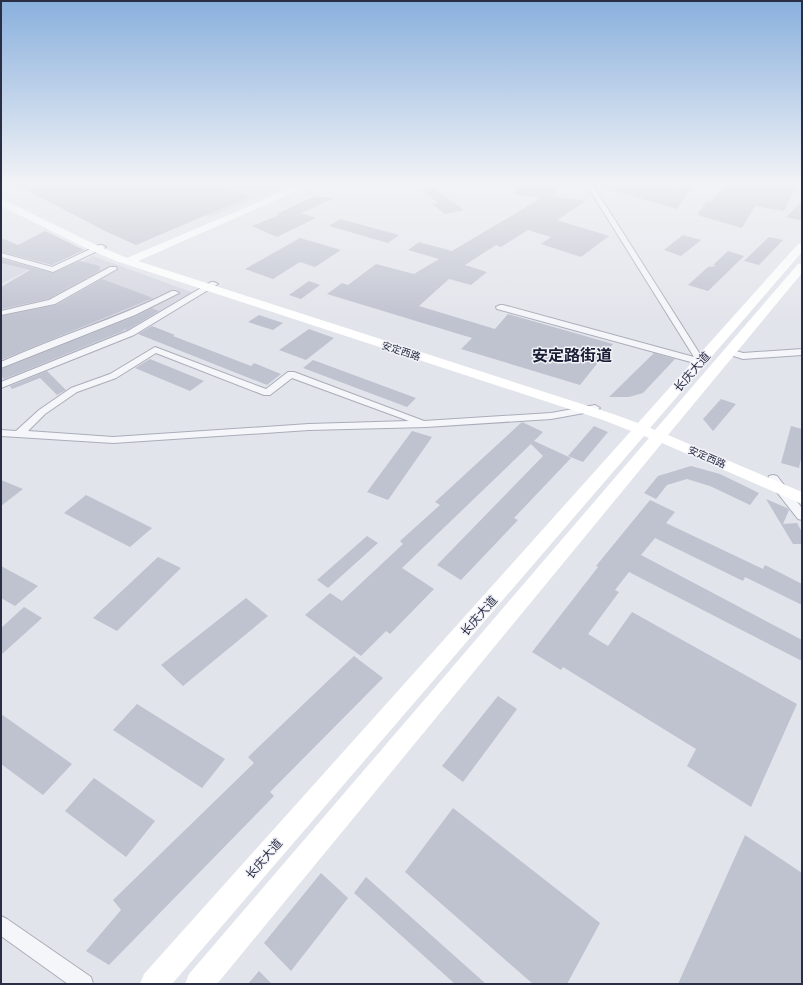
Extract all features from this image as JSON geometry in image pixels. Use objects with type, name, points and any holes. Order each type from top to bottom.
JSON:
[{"type":"street","name":"安定西路","points":[[61,230],[99,248],[129,259],[590,409],[652,431],[777,483],[802,491]]},
{"type":"street","name":"安定西路","points":[[64,230],[99,248]]},
{"type":"street","points":[[129,259],[196,230]]},
{"type":"street","points":[[129,259],[199,230]]},
{"type":"street","points":[[619,230],[701,362]]},
{"type":"street","name":"长庆大道","points":[[199,984],[652,431],[701,362],[802,246]]},
{"type":"street","points":[[1,256],[53,270],[99,248]]},
{"type":"street","name":"长庆大道","points":[[154,984],[652,431],[730,352],[802,266]]},
{"type":"street","points":[[1,313],[52,302],[113,269]]},
{"type":"street","points":[[1,385],[132,334],[212,286]]},
{"type":"street","points":[[1,365],[154,304],[175,293]]},
{"type":"street","points":[[500,307],[701,362]]},
{"type":"street","points":[[19,434],[42,412],[74,390],[113,376],[155,350],[267,393],[291,374],[426,424]]},
{"type":"street","points":[[730,352],[743,356],[802,352]]},
{"type":"street","points":[[1,433],[113,440],[309,426],[426,424],[551,416],[590,409]]},
{"type":"street","points":[[777,483],[802,516]]},
{"type":"street","name":"安定西路","points":[[777,483],[802,498]]},
{"type":"street","points":[[1,925],[84,984]]},
{"type":"shaded area","points":[[93,256],[194,293],[139,327],[1,383],[1,299],[19,295]]},
{"type":"shaded area","points":[[1,257],[36,266],[1,284]]},
{"type":"building","points":[[103,230],[171,230],[136,245]]},
{"type":"building","points":[[261,230],[291,230],[277,237]]},
{"type":"building","points":[[343,230],[380,230],[399,235],[388,243]]},
{"type":"building","points":[[487,230],[589,230],[609,236],[581,257],[541,244],[551,237],[528,230],[501,247],[496,245],[465,265],[487,272],[471,285],[449,279],[419,306],[495,329],[508,314],[613,344],[580,385],[461,349],[472,338],[327,294],[342,283],[348,285],[376,264],[414,274],[439,259],[408,250],[419,242],[452,251]]},
{"type":"building","points":[[45,231],[84,250],[52,265],[1,252],[1,238],[18,245]]},
{"type":"building","points":[[683,235],[701,240],[681,256],[664,250]]},
{"type":"building","points":[[769,237],[783,240],[759,265],[744,261]]},
{"type":"building","points":[[300,238],[341,250],[315,267],[300,262],[273,279],[245,269]]},
{"type":"building","points":[[728,251],[744,256],[708,291],[688,285],[708,267],[717,266],[713,265]]},
{"type":"building","points":[[1,259],[53,273],[80,261],[100,266],[99,271],[48,299],[1,309],[1,287],[30,270],[1,263]]},
{"type":"building","points":[[102,279],[153,298],[1,360],[1,316],[56,305]]},
{"type":"building","points":[[309,281],[320,285],[301,299],[289,295]]},
{"type":"building","points":[[152,308],[159,311],[127,330],[124,329],[123,331],[4,379],[1,375],[1,369],[136,316]]},
{"type":"building","points":[[259,315],[283,323],[273,330],[248,322]]},
{"type":"building","points":[[152,326],[175,335],[173,336],[251,366],[254,363],[281,374],[267,385],[138,334]]},
{"type":"building","points":[[309,329],[334,338],[306,360],[279,350]]},
{"type":"building","points":[[654,353],[675,359],[643,393],[629,397],[609,397]]},
{"type":"building","points":[[150,359],[204,381],[190,391],[135,368]]},
{"type":"building","points":[[313,360],[416,398],[407,407],[303,368]]},
{"type":"building","points":[[47,371],[66,390],[57,395],[40,378],[12,389],[10,386]]},
{"type":"building","points":[[721,399],[736,404],[713,431],[703,419]]},
{"type":"building","points":[[522,422],[543,432],[534,441],[571,458],[514,518],[518,520],[461,580],[437,565],[543,456],[531,444],[402,568],[434,589],[390,634],[386,631],[361,656],[305,615],[330,593],[342,601],[403,544],[400,541],[440,505],[435,502]]},
{"type":"building","points":[[594,426],[608,432],[583,462],[568,456]]},
{"type":"building","points":[[791,426],[802,429],[802,454],[799,468],[781,463]]},
{"type":"building","points":[[412,431],[432,437],[388,500],[367,492]]},
{"type":"building","points":[[691,466],[720,474],[759,493],[750,505],[710,486],[687,479],[667,485],[656,499],[644,493],[658,476]]},
{"type":"building","points":[[1,480],[23,489],[1,506]]},
{"type":"building","points":[[86,495],[152,528],[130,547],[64,513]]},
{"type":"building","points":[[766,499],[789,510],[783,524],[797,523],[802,532],[802,544],[793,544]]},
{"type":"building","points":[[650,500],[675,512],[666,523],[763,569],[765,565],[802,584],[802,605],[745,577],[743,581],[655,538],[641,555],[802,640],[802,661],[629,572],[615,590],[619,592],[588,634],[608,646],[632,612],[797,704],[751,807],[687,766],[696,749],[563,667],[561,670],[532,652],[598,567],[596,566]]},
{"type":"building","points":[[367,536],[378,543],[328,588],[317,580]]},
{"type":"building","points":[[158,557],[181,568],[117,631],[93,618]]},
{"type":"building","points":[[1,566],[38,586],[15,606],[1,598]]},
{"type":"building","points":[[246,598],[268,616],[183,686],[161,665]]},
{"type":"building","points":[[24,607],[42,618],[1,655],[1,628]]},
{"type":"building","points":[[354,656],[383,678],[270,792],[274,796],[109,965],[86,951],[121,910],[113,900],[254,763],[248,757]]},
{"type":"building","points":[[498,696],[517,709],[463,782],[442,766]]},
{"type":"building","points":[[137,704],[225,759],[202,788],[113,730]]},
{"type":"building","points":[[1,714],[72,764],[43,795],[1,764]]},
{"type":"building","points":[[94,778],[155,821],[126,857],[65,811]]},
{"type":"building","points":[[453,808],[600,923],[567,984],[533,984],[405,872]]},
{"type":"building","points":[[745,835],[802,873],[802,984],[678,984]]},
{"type":"building","points":[[321,873],[348,898],[291,971],[264,943]]},
{"type":"building","points":[[366,877],[486,984],[455,984],[354,893]]},
{"type":"building","points":[[259,971],[272,984],[248,984]]},
{"type":"district","name":"安定路街道","points":[[572,355]]}]
